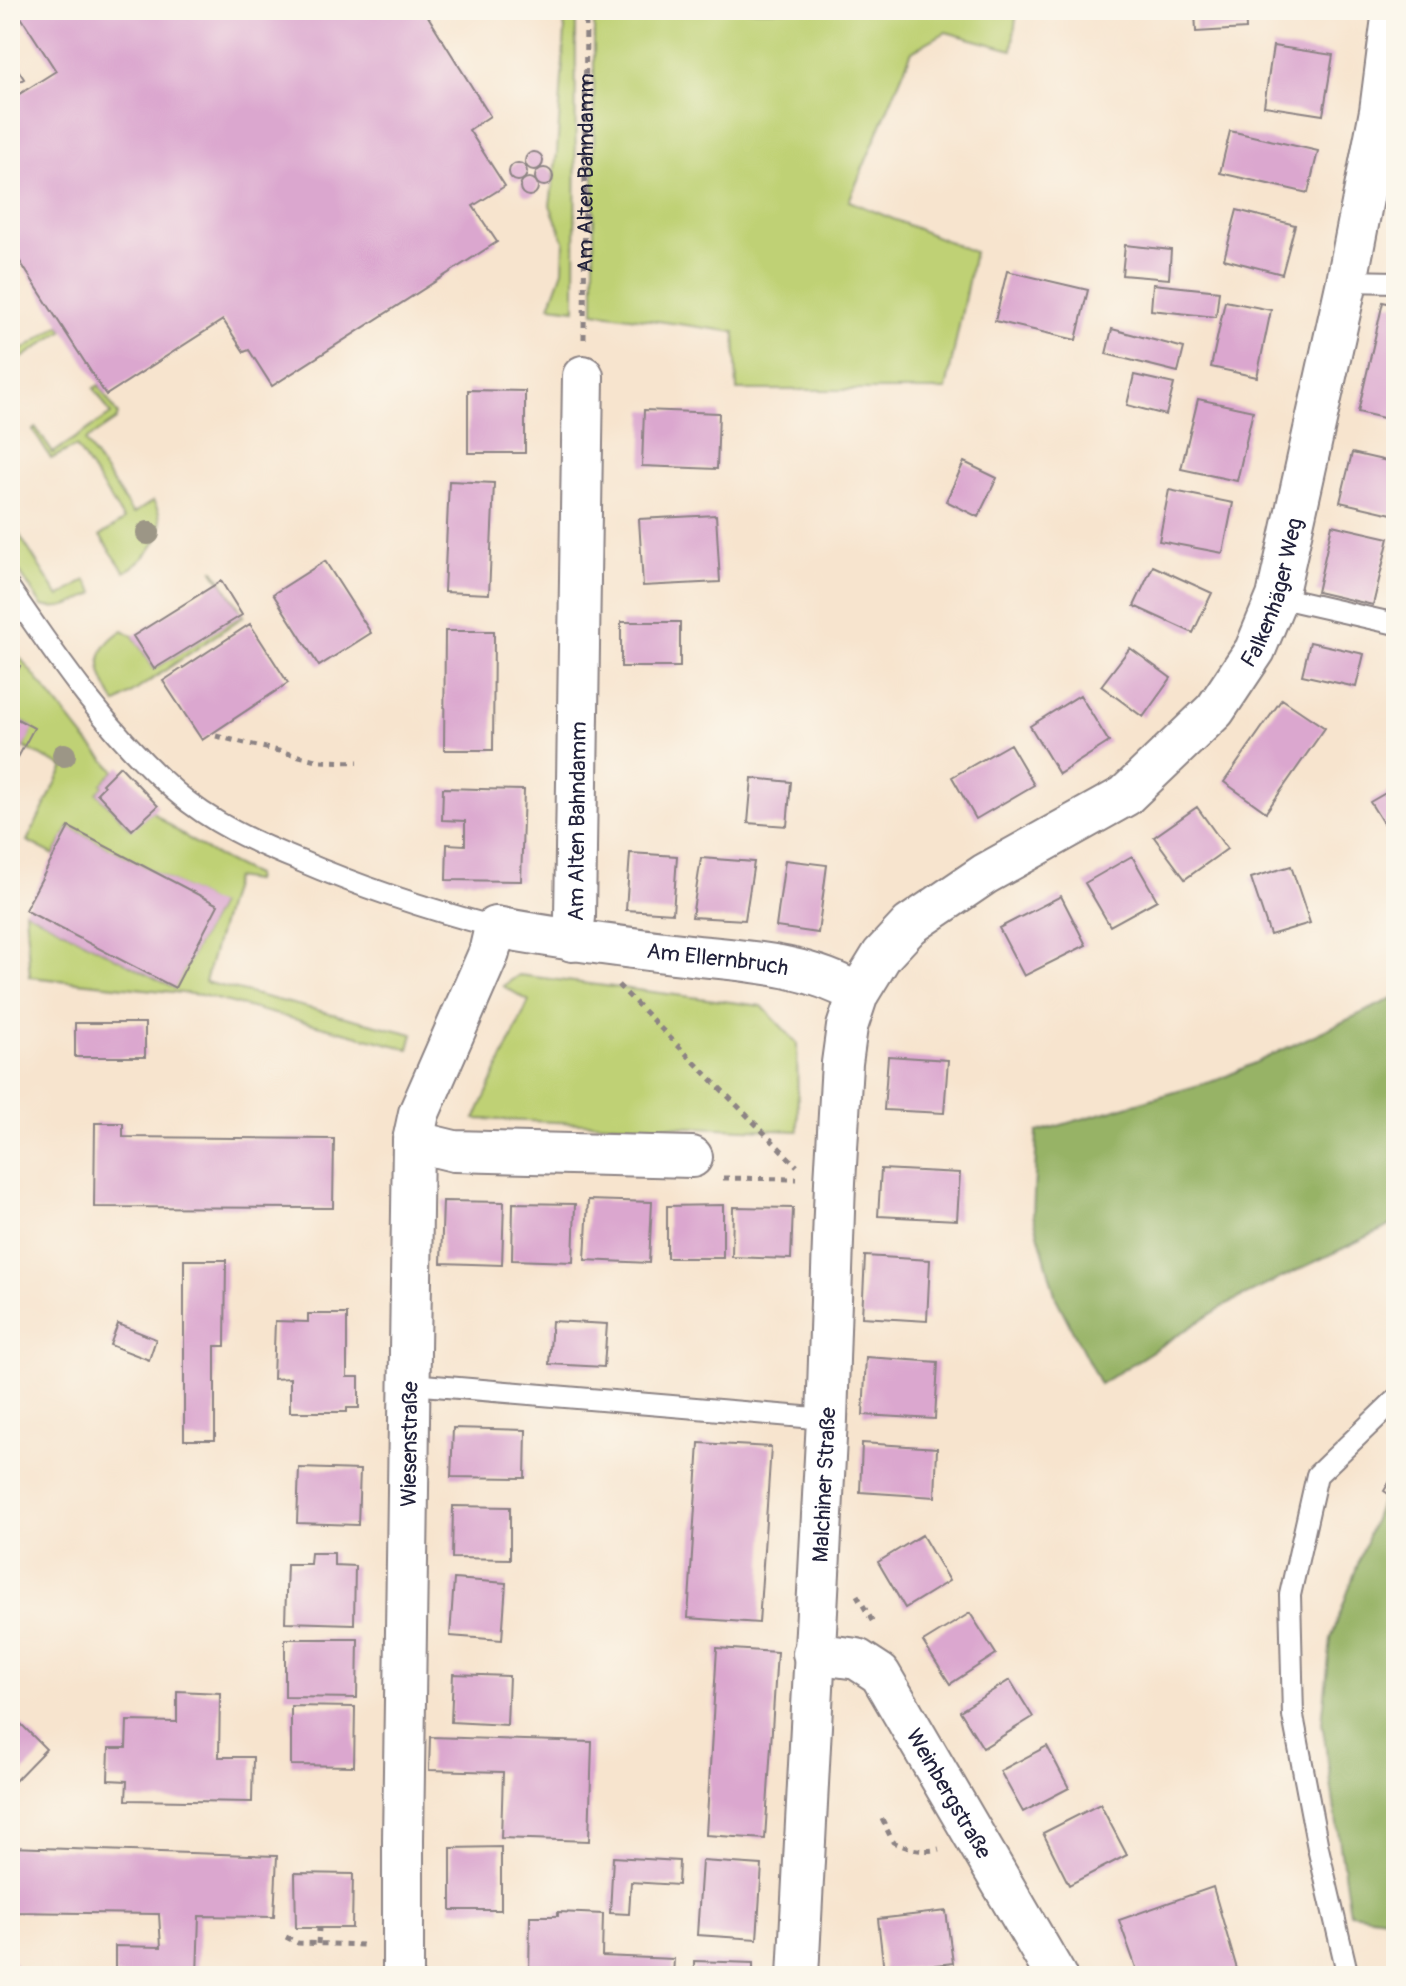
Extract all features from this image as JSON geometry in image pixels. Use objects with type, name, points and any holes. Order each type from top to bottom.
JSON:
[{"type":"street","name":"Falkenhäger Weg","points":[[858,994],[882,955],[910,925],[985,874],[1125,796],[1215,710],[1255,650],[1277,597],[1347,281],[1380,111],[1393,10]]},
{"type":"street","name":"Am Alten Bahndamm","points":[[495,927],[572,941],[575,917],[583,376]]},
{"type":"street","name":"Wiesenstraße","points":[[403,1961],[413,1141],[419,1113],[489,953],[495,927]]},
{"type":"street","name":"Am Ellernbruch","points":[[572,941],[795,968],[835,980],[858,994]]},
{"type":"street","name":"Malchiner Straße","points":[[798,1976],[827,1419],[822,1180],[847,1027],[858,994]]},
{"type":"street","points":[[413,1141],[454,1151],[692,1157]]},
{"type":"street","name":"Weinbergstraße","points":[[813,1653],[857,1659],[880,1674],[1056,1976]]},
{"type":"lane","points":[[1347,281],[1396,282]]},
{"type":"lane","name":"Am Alten Bahndamm","points":[[10,589],[100,714],[178,794],[228,828],[331,874],[415,905],[495,927]]},
{"type":"lane","points":[[1277,597],[1396,624]]},
{"type":"lane","points":[[411,1384],[827,1419]]},
{"type":"lane","points":[[1348,1976],[1318,1848],[1293,1716],[1290,1595],[1317,1475],[1396,1399]]},
{"type":"path","name":"Am Alten Bahndamm","points":[[583,376],[586,10]]},
{"type":"path","points":[[216,736],[320,761],[358,762]]},
{"type":"path","points":[[619,947],[614,981],[822,1180]]},
{"type":"path","points":[[692,1157],[700,1177],[822,1180]]},
{"type":"path","points":[[850,1583],[881,1638]]},
{"type":"path","points":[[882,1819],[893,1842],[907,1849],[926,1852],[940,1849],[932,1835]]},
{"type":"path","points":[[318,1944],[319,1928]]},
{"type":"path","points":[[286,1937],[298,1943],[403,1961]]},
{"type":"green space","points":[[563,10],[576,10],[575,309],[550,306],[563,270],[564,241],[550,205],[557,153],[565,31]]},
{"type":"green space","points":[[594,10],[1017,10],[1012,50],[946,32],[912,51],[849,201],[974,252],[946,390],[737,390],[735,332],[594,312]]},
{"type":"green space","points":[[60,325],[64,330],[10,366],[10,358]]},
{"type":"green space","points":[[99,385],[118,415],[116,420],[85,441],[133,514],[153,501],[160,522],[156,541],[150,550],[125,572],[100,536],[124,520],[76,446],[51,459],[33,430],[36,428],[53,453],[111,414],[94,388]]},
{"type":"green space","points":[[10,520],[59,597],[86,580],[95,593],[63,607],[42,606],[10,557]]},
{"type":"green space","points":[[213,570],[244,616],[116,704],[105,683],[100,664],[105,647],[123,630],[133,636],[154,669],[241,615]]},
{"type":"green space","points":[[10,645],[86,740],[115,771],[97,793],[131,829],[152,811],[201,847],[255,875],[254,881],[234,878],[205,982],[413,1034],[409,1049],[201,995],[30,977],[25,910],[174,988],[218,906],[69,827],[54,855],[27,841],[64,767],[23,747],[33,728],[10,715],[10,686],[20,667],[10,661]]},
{"type":"green space","points":[[519,975],[762,1006],[797,1043],[798,1131],[475,1119],[529,1001],[503,986]]},
{"type":"green space","points":[[1396,997],[1396,1223],[1227,1304],[1100,1384],[1056,1298],[1033,1215],[1037,1132],[1220,1079]]},
{"type":"green space","points":[[1384,1491],[1396,1499],[1396,1937],[1385,1918],[1350,1913],[1322,1722],[1331,1639]]},
{"type":"building","points":[[10,10],[424,10],[490,116],[469,130],[505,186],[473,206],[497,242],[272,386],[249,350],[244,352],[223,320],[106,395],[10,246],[10,100],[56,71],[19,14],[10,19]]},
{"type":"building","points":[[1195,10],[1245,10],[1246,29],[1196,32]]},
{"type":"building","points":[[1273,46],[1333,55],[1323,115],[1264,106]]},
{"type":"building","points":[[10,57],[24,79],[10,87]]},
{"type":"building","points":[[1230,131],[1318,151],[1308,193],[1220,173]]},
{"type":"building","points":[[534,152],[543,161],[534,170],[525,161]]},
{"type":"building","points":[[518,163],[527,172],[518,181],[509,172]]},
{"type":"building","points":[[544,168],[553,177],[544,186],[535,177]]},
{"type":"building","points":[[529,178],[538,187],[529,196],[520,187]]},
{"type":"building","points":[[1237,210],[1295,225],[1282,274],[1224,259]]},
{"type":"building","points":[[1125,245],[1171,250],[1169,279],[1122,275]]},
{"type":"building","points":[[1007,271],[1088,290],[1076,340],[995,321]]},
{"type":"building","points":[[1153,284],[1219,291],[1216,317],[1151,310]]},
{"type":"building","points":[[1225,301],[1271,310],[1257,377],[1211,367]]},
{"type":"building","points":[[1383,302],[1396,305],[1396,421],[1358,412]]},
{"type":"building","points":[[1112,329],[1184,348],[1178,372],[1106,354]]},
{"type":"building","points":[[1134,375],[1174,384],[1166,415],[1127,405]]},
{"type":"building","points":[[468,390],[525,391],[525,453],[468,453]]},
{"type":"building","points":[[1198,399],[1253,411],[1237,481],[1181,469]]},
{"type":"building","points":[[644,410],[719,413],[717,469],[642,466]]},
{"type":"building","points":[[1352,453],[1396,463],[1396,515],[1340,502]]},
{"type":"building","points":[[964,462],[997,478],[978,517],[946,501]]},
{"type":"building","points":[[449,481],[494,483],[489,594],[444,592]]},
{"type":"building","points":[[1169,490],[1233,503],[1223,553],[1159,541]]},
{"type":"building","points":[[716,515],[720,582],[643,586],[639,519]]},
{"type":"building","points":[[1332,525],[1389,538],[1373,605],[1317,592]]},
{"type":"building","points":[[325,561],[371,633],[319,666],[273,594]]},
{"type":"building","points":[[1153,566],[1212,593],[1193,633],[1134,606]]},
{"type":"building","points":[[221,581],[242,615],[154,669],[133,636]]},
{"type":"building","points":[[621,622],[680,622],[680,667],[621,667]]},
{"type":"building","points":[[250,624],[288,683],[202,740],[163,681]]},
{"type":"building","points":[[445,631],[494,631],[493,750],[444,750]]},
{"type":"building","points":[[1310,642],[1364,654],[1356,687],[1302,675]]},
{"type":"building","points":[[1130,648],[1171,678],[1143,717],[1101,686]]},
{"type":"building","points":[[10,661],[20,666],[10,686]]},
{"type":"building","points":[[1080,695],[1109,742],[1059,774],[1030,726]]},
{"type":"building","points":[[1282,699],[1325,728],[1266,812],[1224,782]]},
{"type":"building","points":[[10,715],[34,728],[10,772]]},
{"type":"building","points":[[1010,744],[1034,785],[976,819],[952,777]]},
{"type":"building","points":[[120,766],[158,806],[132,830],[97,793]]},
{"type":"building","points":[[752,778],[791,782],[787,826],[748,823]]},
{"type":"building","points":[[1396,787],[1396,844],[1370,802]]},
{"type":"building","points":[[443,788],[524,790],[521,881],[446,880],[447,844],[465,845],[465,821],[442,820]]},
{"type":"building","points":[[1197,807],[1227,849],[1185,879],[1154,837]]},
{"type":"building","points":[[69,827],[218,905],[175,988],[25,910]]},
{"type":"building","points":[[630,853],[677,856],[673,913],[626,910]]},
{"type":"building","points":[[1132,856],[1157,900],[1110,926],[1085,883]]},
{"type":"building","points":[[701,858],[754,862],[745,920],[692,917]]},
{"type":"building","points":[[785,860],[827,865],[818,933],[776,927]]},
{"type":"building","points":[[1291,866],[1310,923],[1270,935],[1251,878]]},
{"type":"building","points":[[1061,896],[1086,945],[1024,976],[999,928]]},
{"type":"building","points":[[75,1023],[145,1023],[145,1057],[75,1057]]},
{"type":"building","points":[[888,1056],[948,1060],[944,1113],[884,1110]]},
{"type":"building","points":[[95,1123],[123,1123],[123,1137],[334,1139],[333,1208],[94,1207]]},
{"type":"building","points":[[881,1169],[960,1173],[957,1220],[878,1216]]},
{"type":"building","points":[[588,1200],[652,1202],[649,1263],[585,1260]]},
{"type":"building","points":[[443,1201],[504,1202],[502,1265],[441,1263]]},
{"type":"building","points":[[513,1203],[575,1204],[573,1262],[512,1260]]},
{"type":"building","points":[[723,1205],[723,1258],[667,1258],[667,1206]]},
{"type":"building","points":[[733,1207],[793,1208],[791,1259],[732,1257]]},
{"type":"building","points":[[865,1256],[930,1260],[927,1321],[862,1317]]},
{"type":"building","points":[[184,1260],[226,1260],[225,1346],[215,1346],[215,1440],[184,1440]]},
{"type":"building","points":[[308,1314],[347,1314],[347,1377],[359,1377],[359,1408],[347,1408],[347,1412],[290,1412],[290,1378],[273,1379],[275,1321],[308,1322]]},
{"type":"building","points":[[552,1321],[607,1324],[604,1367],[549,1364]]},
{"type":"building","points":[[118,1324],[156,1339],[149,1360],[110,1345]]},
{"type":"building","points":[[866,1357],[938,1362],[935,1419],[863,1415]]},
{"type":"building","points":[[453,1428],[526,1430],[525,1478],[451,1477]]},
{"type":"building","points":[[699,1443],[771,1447],[759,1623],[688,1618]]},
{"type":"building","points":[[862,1443],[937,1448],[935,1497],[860,1492]]},
{"type":"building","points":[[299,1468],[360,1470],[358,1525],[297,1523]]},
{"type":"building","points":[[1396,1471],[1396,1499],[1384,1491]]},
{"type":"building","points":[[453,1506],[510,1507],[510,1559],[452,1558]]},
{"type":"building","points":[[922,1535],[949,1581],[905,1608],[878,1562]]},
{"type":"building","points":[[311,1553],[334,1553],[334,1565],[355,1566],[354,1624],[285,1622],[287,1564],[310,1564]]},
{"type":"building","points":[[454,1579],[506,1583],[502,1640],[450,1636]]},
{"type":"building","points":[[970,1613],[996,1654],[950,1684],[923,1642]]},
{"type":"building","points":[[285,1639],[358,1639],[357,1698],[285,1697]]},
{"type":"building","points":[[717,1648],[777,1652],[765,1839],[706,1835]]},
{"type":"building","points":[[453,1674],[509,1676],[507,1725],[451,1722]]},
{"type":"building","points":[[1010,1680],[1033,1717],[983,1748],[960,1711]]},
{"type":"building","points":[[177,1691],[220,1693],[219,1757],[253,1757],[252,1802],[126,1800],[127,1781],[108,1780],[109,1748],[126,1748],[127,1721],[177,1722]]},
{"type":"building","points":[[291,1706],[355,1707],[354,1766],[291,1765]]},
{"type":"building","points":[[10,1713],[46,1749],[10,1786]]},
{"type":"building","points":[[430,1737],[592,1742],[589,1841],[501,1838],[503,1772],[429,1770]]},
{"type":"building","points":[[1047,1746],[1069,1788],[1023,1812],[1000,1771]]},
{"type":"building","points":[[1100,1804],[1127,1855],[1069,1885],[1043,1833]]},
{"type":"building","points":[[10,1847],[277,1856],[274,1917],[199,1916],[197,1976],[115,1976],[115,1946],[161,1947],[159,1914],[10,1912]]},
{"type":"building","points":[[501,1847],[501,1910],[451,1910],[451,1848]]},
{"type":"building","points":[[613,1857],[679,1861],[678,1885],[631,1882],[629,1914],[610,1913]]},
{"type":"building","points":[[702,1861],[762,1865],[757,1939],[697,1935]]},
{"type":"building","points":[[295,1873],[353,1874],[352,1928],[296,1928]]},
{"type":"building","points":[[1213,1887],[1239,1976],[1139,1976],[1119,1920]]},
{"type":"building","points":[[946,1911],[953,1963],[884,1971],[878,1919]]},
{"type":"building","points":[[558,1912],[603,1914],[602,1956],[674,1959],[673,1976],[529,1976],[530,1916],[558,1916]]},
{"type":"building","points":[[10,1955],[22,1976],[10,1976]]},
{"type":"building","points":[[694,1961],[753,1963],[753,1976],[694,1976]]}]
